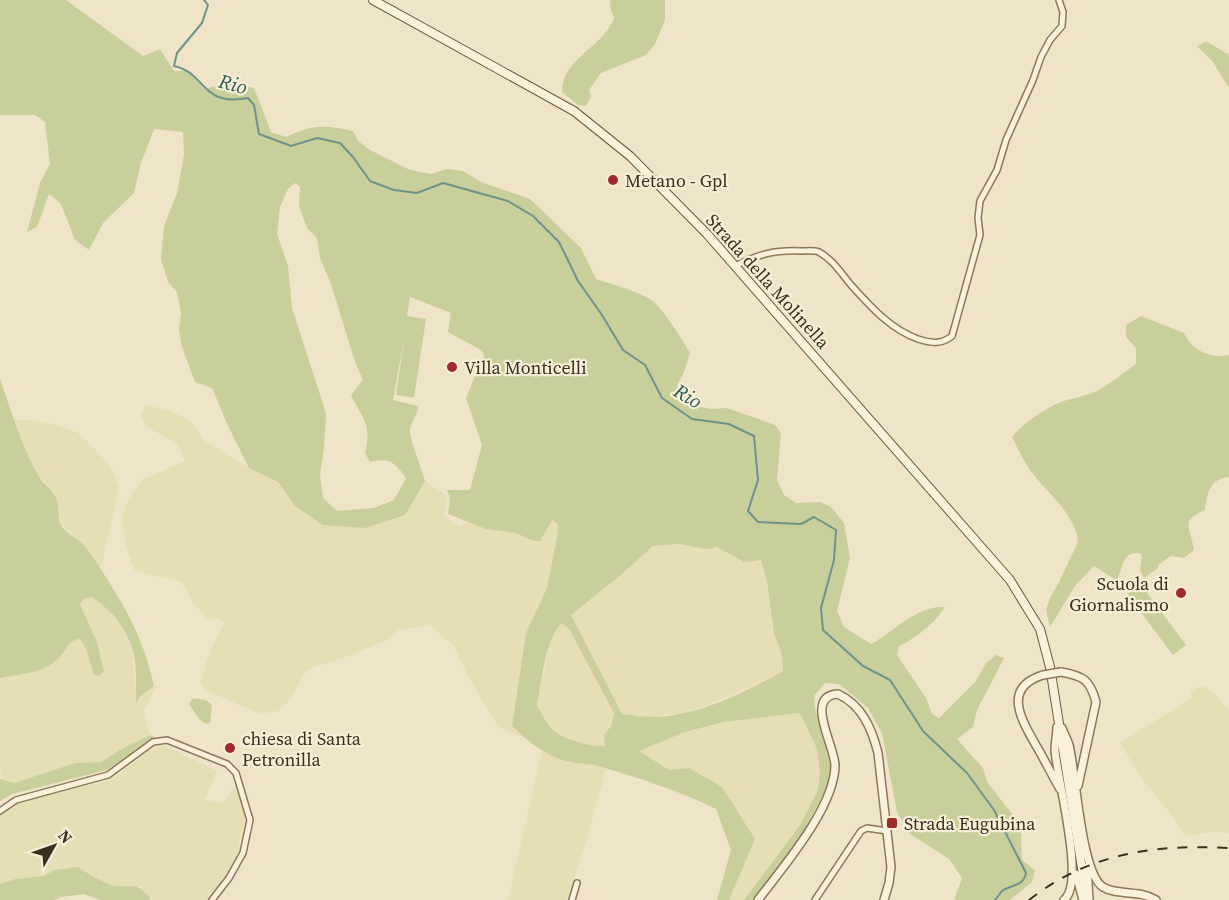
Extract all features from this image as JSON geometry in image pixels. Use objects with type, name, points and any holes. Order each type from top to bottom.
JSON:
[{"type":"main road","name":"Strada della Molinella","points":[[373,0],[574,111],[630,156],[681,206],[735,266],[1010,580],[1040,629],[1050,667],[1087,900]]},
{"type":"street","points":[[735,266],[759,255],[780,250],[817,251],[832,261],[891,326],[928,342],[944,343],[952,336],[980,235],[978,218],[980,201],[997,170],[1006,140],[1033,81],[1041,57],[1050,40],[1062,26],[1063,12],[1059,0]]},
{"type":"street","points":[[1063,795],[1018,710],[1018,698],[1022,687],[1030,679],[1043,675],[1061,672],[1076,675],[1086,680],[1093,691],[1096,702],[1077,791]]},
{"type":"street","points":[[758,900],[804,838],[830,792],[835,764],[821,711],[822,702],[827,696],[838,694],[855,705],[866,719],[874,738],[891,867],[884,900]]},
{"type":"street","name":"Strada della Molinella","points":[[1058,718],[1069,744],[1084,840]]},
{"type":"street","name":"Strada della Molinella","points":[[1058,718],[1055,750],[1070,842]]},
{"type":"street","points":[[0,811],[16,800],[108,774],[153,742],[167,740],[227,764],[236,772],[250,820],[243,853],[213,900]]},
{"type":"street","points":[[815,900],[861,831],[867,828],[887,831]]},
{"type":"street","points":[[1084,840],[1090,885],[1087,900]]},
{"type":"street","points":[[1084,840],[1092,873],[1101,886],[1106,889],[1138,892],[1154,899]]},
{"type":"street","points":[[1070,842],[1078,885],[1087,900]]},
{"type":"street","points":[[1067,899],[1073,884],[1070,842]]},
{"type":"street","points":[[572,900],[577,883]]},
{"type":"shaded area","points":[[146,405],[171,411],[190,421],[205,441],[249,468],[278,482],[295,506],[365,528],[416,494],[425,481],[447,497],[443,516],[461,527],[466,521],[486,529],[516,533],[533,541],[553,519],[558,524],[557,537],[547,588],[526,633],[512,726],[523,737],[498,727],[469,678],[454,646],[430,625],[398,630],[395,636],[305,672],[291,698],[279,711],[261,714],[205,690],[200,682],[211,649],[224,623],[219,618],[209,621],[194,604],[182,582],[135,571],[126,547],[122,520],[128,500],[142,480],[185,461],[178,445],[146,426],[140,415]]},
{"type":"shaded area","points":[[14,420],[34,420],[78,433],[99,453],[113,472],[119,488],[99,568],[87,547],[61,524],[57,499],[48,485],[40,480],[22,445]]},
{"type":"shaded area","points":[[678,544],[707,549],[717,547],[744,561],[761,560],[767,581],[773,635],[781,651],[783,671],[687,713],[654,717],[622,714],[570,615],[653,546]]},
{"type":"shaded area","points":[[91,597],[104,604],[121,627],[132,648],[136,702],[154,686],[156,688],[143,711],[150,735],[101,762],[75,763],[14,783],[2,779],[0,678],[14,675],[64,654],[68,643],[80,638],[94,675],[99,676],[104,672],[97,642],[80,603]]},
{"type":"shaded area","points":[[561,623],[569,629],[614,713],[611,726],[604,735],[605,746],[595,747],[572,740],[550,728],[537,706],[549,646],[553,633]]},
{"type":"shaded area","points":[[1204,686],[1215,694],[1229,711],[1229,833],[1212,832],[1190,836],[1184,834],[1141,777],[1120,743],[1191,698],[1191,692],[1196,688]]},
{"type":"shaded area","points":[[800,713],[817,749],[820,773],[818,790],[800,825],[744,900],[729,900],[755,839],[689,768],[669,771],[639,751],[685,732],[724,722]]},
{"type":"shaded area","points":[[164,745],[217,771],[205,800],[224,803],[233,788],[242,802],[245,817],[237,854],[218,889],[208,900],[153,900],[141,887],[114,886],[78,867],[55,870],[43,876],[15,879],[0,884],[0,815],[20,801],[111,780],[148,751]]},
{"type":"shaded area","points":[[542,751],[573,763],[606,769],[567,900],[508,900]]},
{"type":"green space","points":[[0,0],[66,0],[143,56],[160,49],[174,71],[190,71],[204,89],[229,83],[254,88],[271,132],[286,137],[319,127],[353,131],[358,141],[370,150],[410,170],[431,174],[447,169],[463,171],[481,182],[530,199],[581,248],[596,279],[631,290],[650,299],[666,316],[690,353],[677,385],[681,397],[692,405],[711,409],[727,408],[775,425],[781,433],[777,480],[784,495],[796,503],[820,502],[831,507],[844,523],[850,558],[837,611],[844,627],[871,644],[916,614],[935,607],[945,607],[925,630],[899,646],[897,655],[926,698],[932,714],[939,718],[975,682],[986,663],[996,655],[1004,658],[977,710],[973,727],[957,739],[983,768],[987,782],[1017,820],[1021,830],[1022,860],[1035,870],[1032,882],[1010,900],[954,900],[962,878],[949,859],[910,834],[897,812],[882,733],[868,708],[839,684],[825,683],[814,696],[815,709],[829,751],[831,779],[806,827],[755,900],[744,900],[800,825],[818,790],[820,773],[817,749],[800,713],[724,722],[685,732],[639,751],[669,770],[689,768],[722,787],[755,839],[729,900],[717,900],[731,850],[716,809],[643,780],[598,766],[557,758],[533,745],[512,726],[526,633],[547,588],[558,524],[552,520],[540,541],[533,541],[516,533],[486,529],[448,514],[450,498],[447,490],[470,490],[482,445],[466,398],[484,355],[481,350],[448,332],[451,313],[410,297],[407,316],[426,319],[414,398],[396,395],[404,340],[393,400],[418,406],[410,434],[425,481],[405,515],[365,528],[323,525],[295,506],[278,482],[249,468],[212,388],[195,382],[181,344],[179,328],[181,314],[177,292],[168,282],[161,259],[164,226],[177,193],[184,155],[183,132],[154,129],[141,163],[134,193],[103,223],[89,250],[75,240],[61,204],[49,194],[37,227],[27,232],[40,183],[50,164],[45,122],[35,115],[0,115]],"holes":[[[295,183],[300,187],[299,206],[307,228],[317,238],[320,258],[363,380],[351,395],[367,428],[365,453],[370,462],[383,460],[391,462],[406,478],[394,500],[374,508],[337,511],[323,498],[320,475],[326,413],[292,308],[288,266],[277,234],[280,207],[288,189]],[[678,544],[707,549],[717,547],[744,562],[761,560],[767,581],[774,635],[781,651],[783,671],[742,692],[698,710],[663,717],[622,714],[571,615],[653,546]],[[561,623],[569,629],[614,713],[611,726],[604,735],[605,746],[584,744],[561,735],[550,727],[537,706],[544,663],[555,632]]]},
{"type":"green space","points":[[610,0],[665,0],[665,20],[655,44],[646,55],[601,73],[589,90],[591,97],[586,106],[578,105],[562,92],[564,80],[569,70],[609,28],[614,18]]},
{"type":"green space","points":[[1206,41],[1229,55],[1229,88],[1213,62],[1197,46]]},
{"type":"green space","points":[[1141,316],[1184,333],[1187,339],[1202,352],[1215,356],[1229,355],[1229,477],[1222,478],[1213,484],[1208,493],[1205,510],[1189,522],[1194,550],[1184,558],[1171,556],[1144,578],[1140,570],[1142,554],[1131,554],[1125,559],[1116,580],[1094,566],[1075,586],[1050,627],[1046,610],[1078,542],[1076,531],[1058,502],[1034,476],[1012,437],[1047,408],[1097,391],[1136,364],[1136,348],[1126,337],[1126,325]]},
{"type":"green space","points":[[0,379],[27,453],[40,479],[56,498],[61,525],[88,550],[109,581],[136,631],[154,686],[139,698],[136,704],[135,661],[129,640],[121,625],[110,612],[91,597],[84,599],[80,604],[97,642],[104,672],[99,676],[94,675],[80,638],[69,643],[56,661],[40,670],[0,678]]},
{"type":"green space","points":[[1141,585],[1186,645],[1173,655],[1127,594]]},
{"type":"green space","points":[[193,698],[206,700],[212,705],[210,723],[206,724],[199,719],[189,704]]},
{"type":"green space","points":[[150,735],[156,738],[107,770],[12,794],[0,801],[0,779],[14,783],[75,763],[101,762]]},
{"type":"green space","points":[[78,867],[116,886],[138,887],[150,897],[150,900],[100,900],[84,894],[55,900],[0,900],[0,884],[15,879],[43,876],[55,870]]},
{"type":"waterway","name":"Rio","points":[[204,0],[208,5],[202,23],[177,53],[174,66],[193,75],[212,94],[221,98],[248,98],[254,105],[259,134],[291,146],[317,138],[340,143],[370,181],[394,190],[417,193],[443,183],[508,201],[533,216],[559,242],[578,281],[623,350],[645,365],[662,398],[692,419],[729,424],[754,436],[758,480],[748,511],[758,522],[801,524],[814,517],[836,530],[834,560],[821,608],[823,630],[863,666],[890,680],[923,731],[967,773],[994,810],[1026,873],[1022,881],[1002,891],[995,900]]},
{"type":"railway","points":[[1029,900],[1075,871],[1124,855],[1175,848],[1229,848]]},
{"type":"place","name":"Metano - Gpl","points":[[613,180]]},
{"type":"place","name":"Villa Monticelli","points":[[452,367]]},
{"type":"place","name":"Scuola di Giornalismo","points":[[1181,593]]},
{"type":"place","name":"chiesa di Santa Petronilla","points":[[230,748]]},
{"type":"place","name":"Strada Eugubina","points":[[892,823]]}]
